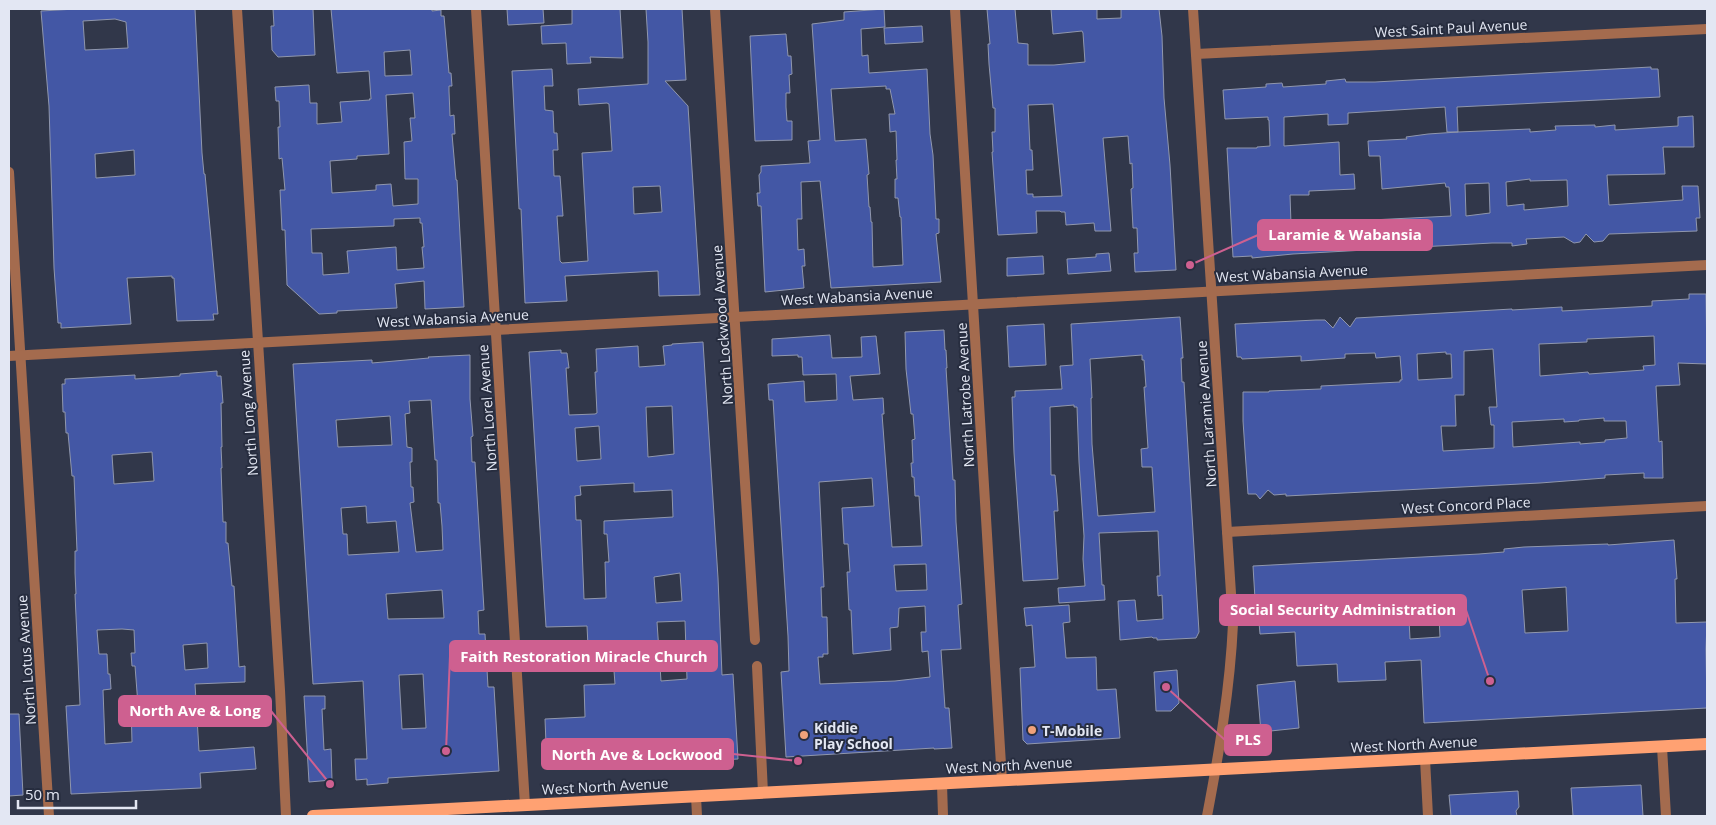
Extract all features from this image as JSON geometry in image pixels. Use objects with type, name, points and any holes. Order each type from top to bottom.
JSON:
[{"type":"main road","name":"West North Avenue","points":[[313,816],[456,813],[525,805],[1707,744]]},
{"type":"street","name":"North Long Avenue","points":[[237,9],[280,690],[286,816]]},
{"type":"street","name":"North Lorel Avenue","points":[[476,9],[525,805]]},
{"type":"street","name":"North Lockwood Avenue","points":[[715,9],[755,640]]},
{"type":"street","name":"North Latrobe Avenue","points":[[955,9],[1002,780]]},
{"type":"street","name":"North Laramie Avenue","points":[[1193,9],[1233,624],[1230,668],[1216,770],[1207,816]]},
{"type":"street","name":"West Saint Paul Avenue","points":[[1196,54],[1707,29]]},
{"type":"street","name":"North Lotus Avenue","points":[[9,172],[49,816]]},
{"type":"street","name":"West Wabansia Avenue","points":[[9,356],[1707,265]]},
{"type":"street","name":"West Concord Place","points":[[1227,532],[1707,506]]},
{"type":"street","points":[[757,666],[764,793]]},
{"type":"street","points":[[1662,746],[1666,816]]},
{"type":"street","points":[[1425,759],[1428,816]]},
{"type":"street","points":[[942,784],[943,816]]},
{"type":"street","points":[[696,796],[697,816]]},
{"type":"building","points":[[76,9],[195,9],[202,153],[218,314],[213,314],[214,320],[177,321],[174,278],[172,276],[127,278],[131,324],[61,328],[61,323],[58,323],[54,268],[49,106],[41,11]],"holes":[[[115,19],[126,22],[128,48],[85,50],[83,21]],[[134,150],[135,175],[96,178],[95,154]]]},
{"type":"building","points":[[273,9],[313,9],[315,55],[278,57],[272,50],[271,26],[274,26]]},
{"type":"building","points":[[331,9],[441,10],[441,16],[444,16],[449,73],[451,73],[452,86],[449,86],[450,116],[454,115],[455,134],[452,134],[457,180],[464,307],[425,309],[424,281],[395,284],[397,308],[337,311],[337,313],[319,314],[287,285],[285,230],[282,230],[280,190],[285,190],[282,158],[279,159],[279,101],[276,101],[275,87],[309,85],[310,103],[317,103],[317,124],[342,122],[340,102],[371,99],[369,71],[337,73]],"holes":[[[410,50],[412,75],[385,76],[384,52]],[[413,93],[415,118],[410,118],[412,141],[404,142],[405,179],[418,179],[418,204],[393,206],[391,184],[376,185],[376,190],[332,193],[330,161],[357,159],[357,156],[389,154],[386,95]],[[420,218],[424,247],[422,247],[424,268],[397,270],[396,247],[347,251],[349,273],[323,275],[322,253],[312,253],[311,229],[394,226],[394,219]]]},
{"type":"building","points":[[507,9],[543,9],[544,23],[508,25]]},
{"type":"building","points":[[572,9],[620,9],[623,58],[590,57],[591,63],[567,64],[566,43],[542,44],[541,26],[572,24]]},
{"type":"building","points":[[646,9],[682,9],[686,80],[665,81],[688,106],[700,295],[659,296],[658,271],[565,276],[567,301],[525,303],[512,71],[552,69],[553,86],[544,86],[545,110],[553,111],[554,133],[557,133],[558,150],[553,150],[554,176],[560,176],[563,216],[557,216],[560,261],[562,263],[588,261],[582,153],[612,150],[609,104],[579,105],[578,89],[648,84]],"holes":[[[660,186],[662,212],[634,214],[633,187]]]},
{"type":"building","points":[[884,9],[885,27],[861,29],[862,56],[868,55],[869,73],[927,69],[936,219],[939,219],[939,233],[936,234],[941,282],[831,288],[820,181],[801,182],[802,219],[797,219],[798,250],[804,249],[805,266],[802,266],[804,288],[765,292],[761,206],[758,206],[757,193],[760,193],[759,175],[761,166],[810,163],[808,141],[820,140],[812,24],[844,20],[844,12]],"holes":[[[886,86],[886,89],[890,89],[895,114],[889,114],[890,132],[896,131],[897,179],[895,179],[895,198],[898,198],[901,217],[903,265],[873,267],[866,139],[835,141],[831,89]]]},
{"type":"building","points":[[987,9],[1015,9],[1018,43],[1028,44],[1028,65],[1085,62],[1082,31],[1053,34],[1051,9],[1097,9],[1097,19],[1121,18],[1121,9],[1159,9],[1176,270],[1135,272],[1134,253],[1138,253],[1137,228],[1133,228],[1132,163],[1130,164],[1128,136],[1103,138],[1111,231],[1095,231],[1094,223],[1066,225],[1065,212],[1036,211],[1037,233],[998,235],[992,152],[992,132],[995,132],[995,108],[993,108],[989,64],[988,44],[990,44]],"holes":[[[1053,104],[1062,196],[1033,197],[1033,194],[1027,194],[1026,170],[1033,170],[1028,105]]]},
{"type":"building","points":[[922,26],[923,42],[885,44],[884,28]]},
{"type":"building","points":[[786,34],[788,56],[791,56],[792,74],[789,75],[790,93],[786,93],[786,107],[787,121],[792,121],[792,140],[755,141],[750,36]]},
{"type":"building","points":[[1651,67],[1651,69],[1658,69],[1660,97],[1457,107],[1458,132],[1530,129],[1530,132],[1556,130],[1555,126],[1595,125],[1595,127],[1615,125],[1615,130],[1678,126],[1678,117],[1693,116],[1694,147],[1663,147],[1665,174],[1607,175],[1609,205],[1683,200],[1682,186],[1698,186],[1700,218],[1696,218],[1697,231],[1609,234],[1603,241],[1594,242],[1586,234],[1580,242],[1574,243],[1564,237],[1526,239],[1527,244],[1512,246],[1512,243],[1492,243],[1252,258],[1252,256],[1233,257],[1227,148],[1270,146],[1269,120],[1268,117],[1225,119],[1223,90],[1266,87],[1266,84],[1282,83],[1283,87],[1326,84],[1326,81],[1345,79],[1346,82],[1375,82]],"holes":[[[1445,107],[1447,132],[1458,132],[1406,137],[1407,139],[1368,141],[1369,156],[1380,156],[1382,189],[1445,183],[1446,187],[1449,187],[1451,216],[1291,224],[1290,195],[1309,195],[1309,191],[1355,189],[1354,174],[1340,175],[1339,142],[1284,146],[1284,117],[1328,114],[1328,125],[1348,124],[1348,113]],[[1530,179],[1530,181],[1567,180],[1568,206],[1524,210],[1524,204],[1507,206],[1506,182]],[[1489,183],[1490,213],[1466,216],[1465,184]]]},
{"type":"building","points":[[1109,253],[1111,271],[1068,274],[1067,259],[1096,257],[1096,254]]},
{"type":"building","points":[[1043,256],[1044,274],[1007,276],[1007,258]]},
{"type":"building","points":[[1689,294],[1706,294],[1707,364],[1678,363],[1680,385],[1656,386],[1659,442],[1662,441],[1663,478],[1644,478],[1644,473],[1605,475],[1605,478],[1540,483],[1286,496],[1286,494],[1274,495],[1268,490],[1260,499],[1256,494],[1248,494],[1243,392],[1321,389],[1321,386],[1400,382],[1402,380],[1400,356],[1376,358],[1375,353],[1345,354],[1345,358],[1301,361],[1301,356],[1242,359],[1237,357],[1235,324],[1325,320],[1333,328],[1340,317],[1350,327],[1356,318],[1512,309],[1562,307],[1562,311],[1652,306],[1652,301],[1689,299]],"holes":[[[1654,336],[1655,365],[1643,366],[1644,370],[1540,376],[1539,344],[1587,342],[1587,339]],[[1493,349],[1497,407],[1489,407],[1491,425],[1494,425],[1494,448],[1443,451],[1441,426],[1456,426],[1455,395],[1464,395],[1464,351]],[[1446,352],[1446,354],[1451,354],[1452,378],[1418,380],[1417,354]],[[1604,418],[1604,421],[1626,421],[1627,438],[1580,444],[1580,442],[1513,447],[1512,422],[1564,419],[1564,422]]]},
{"type":"building","points":[[1180,317],[1183,358],[1181,358],[1182,382],[1184,382],[1199,632],[1196,638],[1157,640],[1157,638],[1152,637],[1120,640],[1118,601],[1135,600],[1137,621],[1163,619],[1162,595],[1158,596],[1157,576],[1160,576],[1158,531],[1099,533],[1102,585],[1104,585],[1105,600],[1059,603],[1058,588],[1085,586],[1077,407],[1074,407],[1074,405],[1050,407],[1051,475],[1055,475],[1058,511],[1054,511],[1058,579],[1023,581],[1012,397],[1015,397],[1015,391],[1062,389],[1060,366],[1073,365],[1071,324]],"holes":[[[1142,355],[1142,360],[1144,360],[1146,387],[1144,387],[1148,448],[1141,449],[1142,467],[1152,467],[1155,512],[1098,516],[1092,444],[1090,359]]]},
{"type":"building","points":[[1044,324],[1046,365],[1009,367],[1007,326]]},
{"type":"building","points":[[944,330],[962,604],[958,605],[961,649],[941,650],[945,708],[949,708],[952,748],[786,757],[781,672],[789,671],[788,636],[773,400],[769,400],[768,384],[804,381],[805,402],[837,400],[836,374],[803,375],[802,357],[798,357],[798,355],[772,356],[772,339],[830,335],[832,358],[862,357],[861,337],[876,336],[880,374],[850,376],[853,400],[883,398],[884,414],[882,414],[892,547],[922,546],[919,496],[915,496],[914,477],[912,477],[912,440],[915,439],[906,369],[905,332]],"holes":[[[872,478],[874,506],[842,508],[844,544],[848,544],[850,572],[847,572],[853,654],[891,650],[890,628],[898,627],[899,608],[925,606],[926,632],[921,632],[922,652],[928,651],[930,677],[895,681],[820,684],[818,657],[828,654],[827,617],[822,617],[821,587],[824,587],[819,482]],[[926,564],[927,590],[896,591],[894,565]]]},
{"type":"building","points":[[703,342],[718,578],[722,675],[733,674],[738,759],[547,769],[545,719],[585,717],[584,685],[615,684],[612,645],[588,646],[587,626],[546,627],[529,352],[561,350],[561,353],[567,353],[569,368],[566,368],[569,415],[595,414],[597,413],[596,349],[638,346],[639,367],[665,365],[663,346]],"holes":[[[672,406],[674,454],[648,457],[646,407]],[[599,426],[601,459],[577,461],[575,428]],[[634,483],[634,492],[672,490],[673,517],[604,521],[604,534],[607,534],[609,562],[605,562],[606,598],[584,599],[581,520],[576,520],[575,496],[581,495],[580,486]],[[680,573],[682,601],[656,603],[654,577]],[[685,621],[687,679],[661,681],[657,622]]]},
{"type":"building","points":[[470,355],[472,462],[475,462],[484,610],[478,611],[479,634],[485,634],[488,687],[494,687],[499,771],[388,778],[388,783],[367,785],[367,779],[356,780],[355,759],[367,759],[363,681],[313,684],[293,364],[372,360],[372,363]],"holes":[[[431,400],[443,550],[416,552],[410,503],[414,502],[410,462],[412,462],[412,448],[407,447],[405,414],[410,413],[409,401]],[[390,416],[392,445],[338,447],[336,420]],[[366,506],[367,523],[396,521],[399,552],[348,555],[347,534],[343,534],[341,508]],[[442,590],[444,618],[388,619],[386,594]],[[423,674],[426,728],[402,729],[399,675]]]},
{"type":"building","points":[[217,371],[217,376],[221,376],[223,403],[221,403],[221,468],[223,522],[226,522],[226,543],[228,543],[232,586],[234,586],[239,667],[245,666],[245,682],[195,684],[199,751],[254,747],[256,769],[200,773],[201,788],[71,794],[66,706],[80,705],[75,594],[75,551],[77,551],[74,476],[72,476],[65,412],[63,412],[62,384],[65,384],[65,379],[135,375],[135,379],[180,376],[180,374]],"holes":[[[152,452],[154,481],[114,484],[112,455]],[[97,630],[134,630],[135,653],[131,653],[132,666],[135,666],[138,705],[131,705],[132,742],[105,744],[103,690],[111,689],[110,674],[108,674],[107,654],[99,654]],[[207,643],[208,668],[185,670],[183,645]]]},
{"type":"building","points":[[1674,540],[1677,579],[1675,579],[1676,623],[1707,622],[1707,708],[1424,723],[1421,660],[1385,662],[1386,680],[1338,682],[1337,664],[1297,666],[1295,632],[1260,634],[1253,566],[1479,554],[1504,552],[1504,549],[1524,547],[1608,545]],"holes":[[[1566,587],[1568,631],[1525,633],[1522,590]],[[1438,598],[1440,637],[1410,639],[1408,599]]]},
{"type":"building","points":[[1069,605],[1070,622],[1063,623],[1066,658],[1096,657],[1097,690],[1116,689],[1120,738],[1027,744],[1023,740],[1020,668],[1035,667],[1032,625],[1026,626],[1024,608]]},
{"type":"building","points":[[1177,670],[1179,703],[1171,711],[1156,711],[1154,672]]},
{"type":"building","points":[[1295,681],[1299,728],[1261,732],[1257,685]]},
{"type":"building","points":[[304,696],[325,696],[325,709],[322,709],[324,750],[331,749],[332,780],[309,782]]},
{"type":"building","points":[[9,714],[19,714],[23,795],[9,796]]},
{"type":"building","points":[[1641,785],[1643,816],[1573,816],[1571,788]]},
{"type":"building","points":[[1518,791],[1519,807],[1516,811],[1517,816],[1451,816],[1449,795]]},
{"type":"place","name":"Laramie & Wabansia","points":[[1190,265]]},
{"type":"place","name":"Social Security Administration","points":[[1490,681]]},
{"type":"place","name":"PLS","points":[[1166,687]]},
{"type":"place","name":"T-Mobile","points":[[1032,730]]},
{"type":"place","name":"Kiddie Play School","points":[[804,735]]},
{"type":"place","name":"Faith Restoration Miracle Church","points":[[446,751]]},
{"type":"place","name":"North Ave & Lockwood","points":[[798,761]]},
{"type":"place","name":"North Ave & Long","points":[[330,784]]}]
